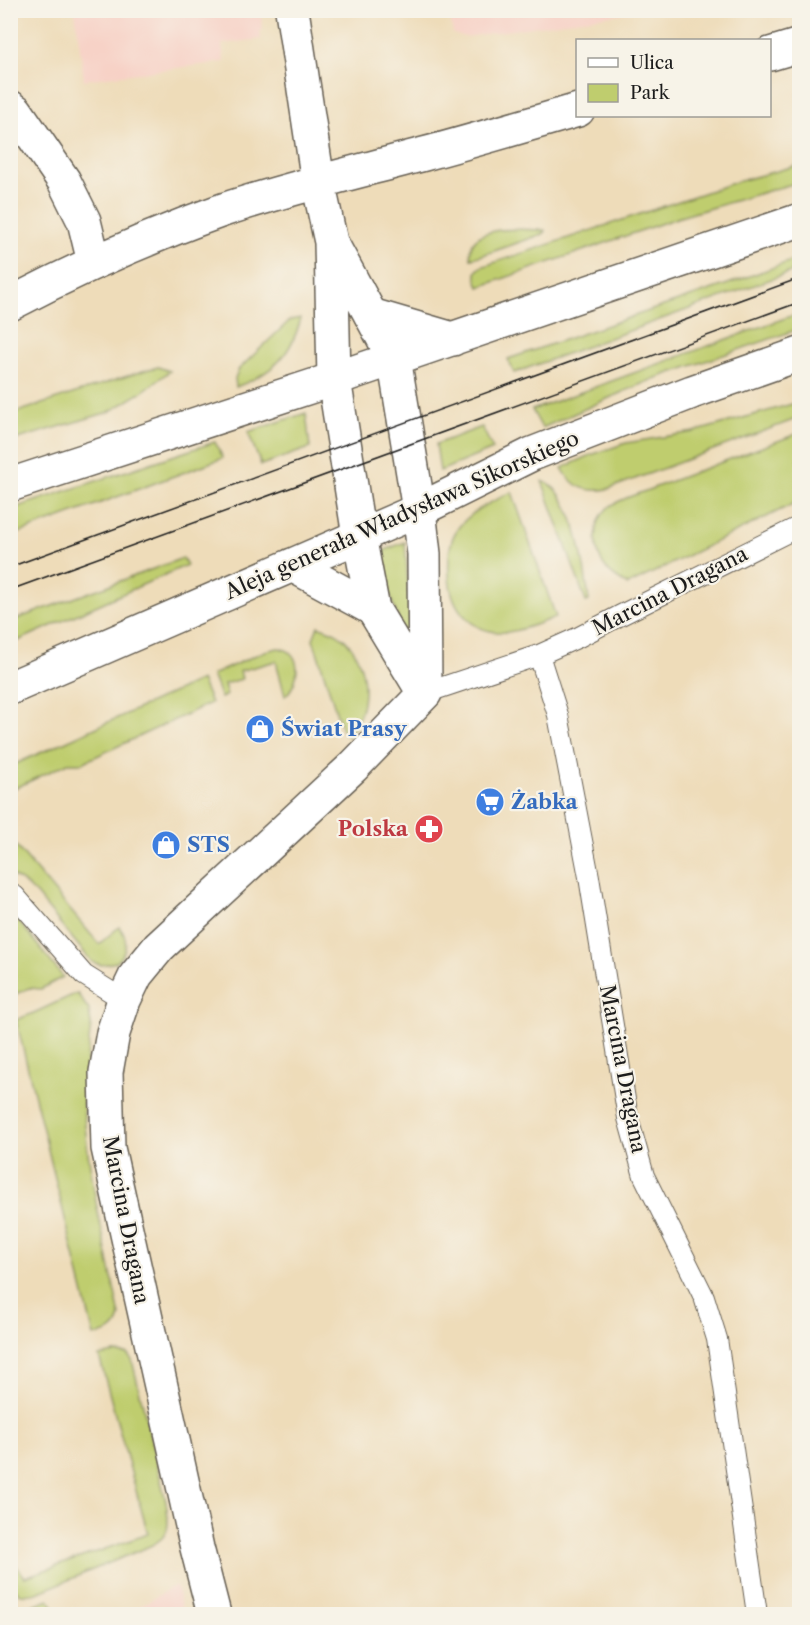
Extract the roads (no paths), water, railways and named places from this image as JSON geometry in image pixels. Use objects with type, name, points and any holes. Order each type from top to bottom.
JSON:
[{"type":"street","points":[[292,10],[318,182],[331,242],[334,380],[373,609],[425,693]]},
{"type":"street","points":[[771,54],[800,45]]},
{"type":"street","points":[[10,107],[16,111],[64,181],[84,221],[94,262]]},
{"type":"street","points":[[10,304],[94,262],[223,210],[576,111]]},
{"type":"street","points":[[10,486],[334,380],[800,220]]},
{"type":"street","points":[[331,242],[394,358],[424,554],[425,693]]},
{"type":"street","points":[[371,315],[453,339]]},
{"type":"street","name":"Aleja generała Władysława Sikorskiego","points":[[10,688],[419,510],[532,454],[692,392],[800,354]]},
{"type":"street","points":[[292,565],[373,609]]},
{"type":"street","name":"Marcina Dragana","points":[[214,1614],[197,1548],[108,1148],[106,1072],[113,1034],[124,1000],[136,975],[159,947],[353,768],[425,693]]},
{"type":"lane","name":"Marcina Dragana","points":[[425,693],[539,655],[800,526]]},
{"type":"lane","name":"Marcina Dragana","points":[[539,655],[558,715],[589,877],[628,1118],[644,1176],[704,1297],[717,1339],[757,1614]]},
{"type":"lane","points":[[10,894],[15,896],[84,975],[124,1000]]},
{"type":"tram line","points":[[10,567],[800,278]]},
{"type":"tram line","points":[[10,590],[800,302]]},
{"type":"place","name":"Świat Prasy","points":[[260,729]]},
{"type":"place","name":"Żabka","points":[[490,802]]},
{"type":"place","name":"Polska","points":[[429,829]]},
{"type":"place","name":"STS","points":[[166,845]]}]
